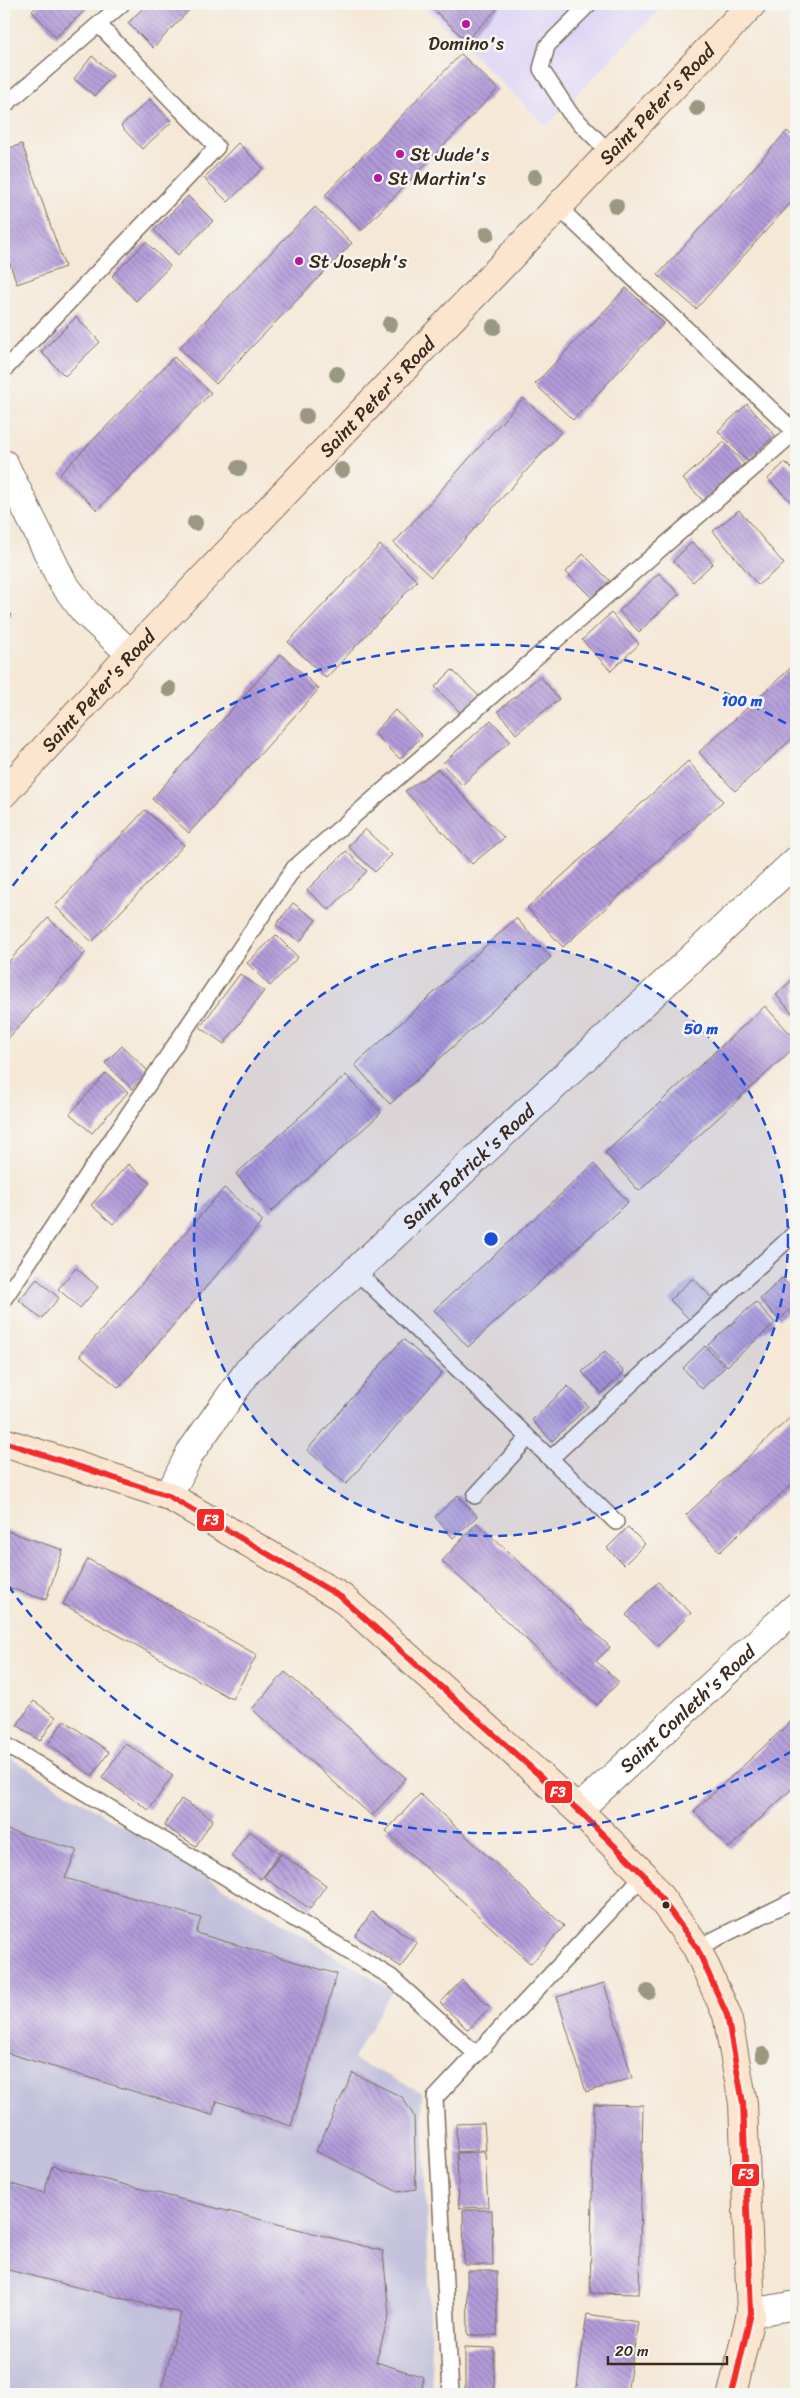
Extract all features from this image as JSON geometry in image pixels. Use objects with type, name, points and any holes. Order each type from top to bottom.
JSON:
[{"type":"street","name":"Saint Peter's Road","points":[[4,793],[131,654],[752,4]]},
{"type":"street","points":[[4,464],[63,583],[85,612],[131,654]]},
{"type":"street","name":"Saint Patrick's Road","points":[[168,1496],[190,1453],[248,1371],[796,861]]},
{"type":"street","points":[[4,1442],[168,1496],[341,1597],[578,1810],[644,1875],[697,1948],[727,2015],[743,2102],[751,2313],[732,2394]]},
{"type":"street","name":"Saint Conleth's Road","points":[[578,1810],[796,1607]]},
{"type":"street","points":[[751,2313],[796,2305]]},
{"type":"lane","points":[[4,106],[122,4]]},
{"type":"lane","points":[[588,4],[547,46],[541,69],[570,113],[609,152]]},
{"type":"lane","points":[[4,370],[217,147],[98,25]]},
{"type":"lane","points":[[4,1299],[294,868],[795,432],[557,206]]},
{"type":"lane","points":[[550,1459],[796,1232]]},
{"type":"lane","points":[[355,1270],[616,1522]]},
{"type":"lane","points":[[475,1496],[528,1438]]},
{"type":"lane","points":[[4,1744],[391,1977],[476,2054]]},
{"type":"lane","points":[[451,2394],[435,2098],[644,1875]]},
{"type":"lane","points":[[697,1948],[796,1899]]},
{"type":"shaded area","points":[[422,4],[665,4],[546,126]]},
{"type":"shaded area","points":[[4,1754],[392,1990],[353,2059],[422,2092],[433,2394],[4,2394]]},
{"type":"building","points":[[40,4],[92,4],[56,37],[32,11]]},
{"type":"building","points":[[147,4],[189,4],[192,7],[153,48],[128,23]]},
{"type":"building","name":"Domino's","points":[[428,4],[502,4],[466,41]]},
{"type":"building","points":[[461,54],[498,89],[362,230],[325,195]]},
{"type":"building","points":[[92,56],[113,74],[95,96],[74,79]]},
{"type":"building","points":[[150,99],[172,122],[142,149],[121,126]]},
{"type":"building","points":[[787,131],[796,139],[796,197],[696,309],[658,275]]},
{"type":"building","points":[[238,143],[263,168],[228,202],[204,178]]},
{"type":"building","points":[[22,144],[65,267],[17,284],[4,247],[4,150]]},
{"type":"building","points":[[188,196],[213,221],[178,255],[154,230]]},
{"type":"building","points":[[315,207],[352,243],[216,384],[179,348]]},
{"type":"building","points":[[146,242],[170,266],[136,301],[112,276]]},
{"type":"building","points":[[626,288],[664,323],[573,420],[535,384]]},
{"type":"building","points":[[76,317],[100,342],[65,376],[41,352]]},
{"type":"building","points":[[174,357],[211,393],[97,510],[60,474]]},
{"type":"building","points":[[523,398],[561,432],[431,577],[394,543]]},
{"type":"building","points":[[747,404],[775,435],[747,461],[718,431]]},
{"type":"building","points":[[724,442],[744,464],[703,501],[683,479]]},
{"type":"building","points":[[785,462],[796,473],[795,506],[768,479]]},
{"type":"building","points":[[739,510],[784,564],[758,585],[713,531]]},
{"type":"building","points":[[692,542],[713,563],[693,582],[673,561]]},
{"type":"building","points":[[380,545],[417,581],[326,678],[288,642]]},
{"type":"building","points":[[583,554],[610,581],[592,598],[566,572]]},
{"type":"building","points":[[659,573],[679,594],[639,632],[619,611]]},
{"type":"building","points":[[4,608],[12,615],[4,624]]},
{"type":"building","points":[[611,613],[639,644],[611,671],[582,640]]},
{"type":"building","points":[[281,654],[319,689],[189,833],[152,799]]},
{"type":"building","points":[[796,663],[796,735],[735,791],[699,752]]},
{"type":"building","points":[[452,670],[479,696],[462,714],[435,687]]},
{"type":"building","points":[[540,676],[559,699],[516,734],[498,711]]},
{"type":"building","points":[[395,710],[422,736],[400,759],[374,733]]},
{"type":"building","points":[[491,720],[510,741],[462,785],[442,764]]},
{"type":"building","points":[[688,761],[723,801],[563,947],[527,908]]},
{"type":"building","points":[[438,769],[504,838],[472,864],[405,791]]},
{"type":"building","points":[[145,810],[184,845],[92,942],[55,906]]},
{"type":"building","points":[[365,829],[392,855],[375,872],[348,846]]},
{"type":"building","points":[[346,851],[367,871],[329,910],[307,890]]},
{"type":"building","points":[[293,903],[316,920],[300,942],[276,925]]},
{"type":"building","points":[[48,918],[86,952],[4,1043],[4,967]]},
{"type":"building","points":[[516,918],[551,957],[390,1104],[355,1065]]},
{"type":"building","points":[[276,935],[298,957],[270,986],[247,963]]},
{"type":"building","points":[[240,974],[264,991],[224,1044],[200,1027]]},
{"type":"building","points":[[796,976],[796,1017],[776,995]]},
{"type":"building","points":[[765,1006],[796,1040],[796,1046],[639,1191],[605,1153]]},
{"type":"building","points":[[122,1046],[149,1072],[132,1089],[105,1063]]},
{"type":"building","points":[[106,1073],[128,1092],[92,1133],[70,1114]]},
{"type":"building","points":[[346,1075],[381,1113],[271,1212],[236,1174]]},
{"type":"building","points":[[128,1164],[150,1183],[113,1224],[91,1205]]},
{"type":"building","points":[[594,1164],[628,1202],[468,1347],[434,1310]]},
{"type":"building","points":[[224,1188],[263,1221],[119,1388],[80,1355]]},
{"type":"building","points":[[76,1268],[98,1287],[80,1308],[58,1289]]},
{"type":"building","points":[[693,1278],[713,1299],[690,1320],[670,1300]]},
{"type":"building","points":[[782,1278],[796,1293],[796,1304],[779,1320],[760,1299]]},
{"type":"building","points":[[37,1279],[59,1298],[41,1319],[19,1300]]},
{"type":"building","points":[[756,1302],[775,1323],[727,1366],[708,1345]]},
{"type":"building","points":[[403,1339],[442,1373],[346,1484],[307,1450]]},
{"type":"building","points":[[705,1346],[725,1367],[702,1389],[683,1368]]},
{"type":"building","points":[[605,1351],[624,1372],[602,1393],[582,1372]]},
{"type":"building","points":[[568,1386],[588,1406],[552,1441],[532,1420]]},
{"type":"building","points":[[796,1412],[796,1480],[720,1552],[686,1515]]},
{"type":"building","points":[[458,1495],[477,1516],[453,1538],[435,1517]]},
{"type":"building","points":[[477,1523],[610,1647],[596,1661],[619,1682],[597,1705],[442,1561]]},
{"type":"building","points":[[628,1527],[645,1544],[624,1565],[607,1548]]},
{"type":"building","points":[[4,1530],[63,1550],[46,1600],[4,1586]]},
{"type":"building","points":[[88,1559],[257,1655],[232,1699],[63,1604]]},
{"type":"building","points":[[658,1582],[691,1613],[658,1646],[626,1615]]},
{"type":"building","points":[[285,1672],[406,1778],[372,1816],[252,1709]]},
{"type":"building","points":[[34,1701],[56,1717],[40,1741],[17,1725]]},
{"type":"building","points":[[796,1717],[796,1785],[729,1848],[694,1811]]},
{"type":"building","points":[[64,1720],[109,1752],[92,1776],[48,1744]]},
{"type":"building","points":[[125,1743],[173,1775],[149,1810],[102,1778]]},
{"type":"building","points":[[420,1794],[564,1926],[531,1964],[386,1831]]},
{"type":"building","points":[[181,1799],[213,1819],[196,1846],[164,1826]]},
{"type":"building","points":[[4,1829],[77,1850],[65,1878],[201,1918],[196,1933],[337,1974],[291,2126],[217,2101],[212,2115],[4,2052]]},
{"type":"building","points":[[249,1831],[280,1854],[261,1879],[231,1856]]},
{"type":"building","points":[[281,1854],[326,1885],[310,1909],[264,1877]]},
{"type":"building","points":[[372,1912],[417,1943],[401,1967],[355,1936]]},
{"type":"building","points":[[796,1917],[796,1938],[790,1919]]},
{"type":"building","points":[[462,1980],[490,2007],[468,2030],[440,2003]]},
{"type":"building","points":[[604,1983],[632,2078],[586,2092],[557,1997]]},
{"type":"building","points":[[353,2073],[402,2097],[414,2116],[416,2189],[398,2192],[316,2151]]},
{"type":"building","points":[[594,2104],[643,2105],[639,2294],[590,2293]]},
{"type":"building","points":[[484,2123],[486,2150],[457,2152],[456,2124]]},
{"type":"building","points":[[485,2152],[488,2207],[459,2208],[457,2153]]},
{"type":"building","points":[[52,2166],[383,2251],[389,2315],[376,2362],[424,2377],[421,2394],[160,2394],[181,2313],[4,2269],[4,2201],[8,2183],[44,2193]]},
{"type":"building","points":[[463,2210],[492,2210],[493,2265],[464,2265]]},
{"type":"building","points":[[467,2271],[497,2271],[497,2335],[468,2335]]},
{"type":"building","points":[[587,2314],[638,2322],[627,2394],[576,2394]]},
{"type":"building","points":[[465,2347],[494,2348],[494,2394],[465,2394]]},
{"type":"transit line","name":"F3","points":[[4,1442],[169,1496],[341,1597],[578,1810],[644,1875],[697,1948],[727,2015],[743,2103],[751,2313],[732,2394]]},
{"type":"place","name":"Domino's","points":[[466,24]]},
{"type":"place","name":"St Jude's","points":[[400,154]]},
{"type":"place","name":"St Martin's","points":[[378,178]]},
{"type":"place","name":"St Joseph's","points":[[299,261]]}]
